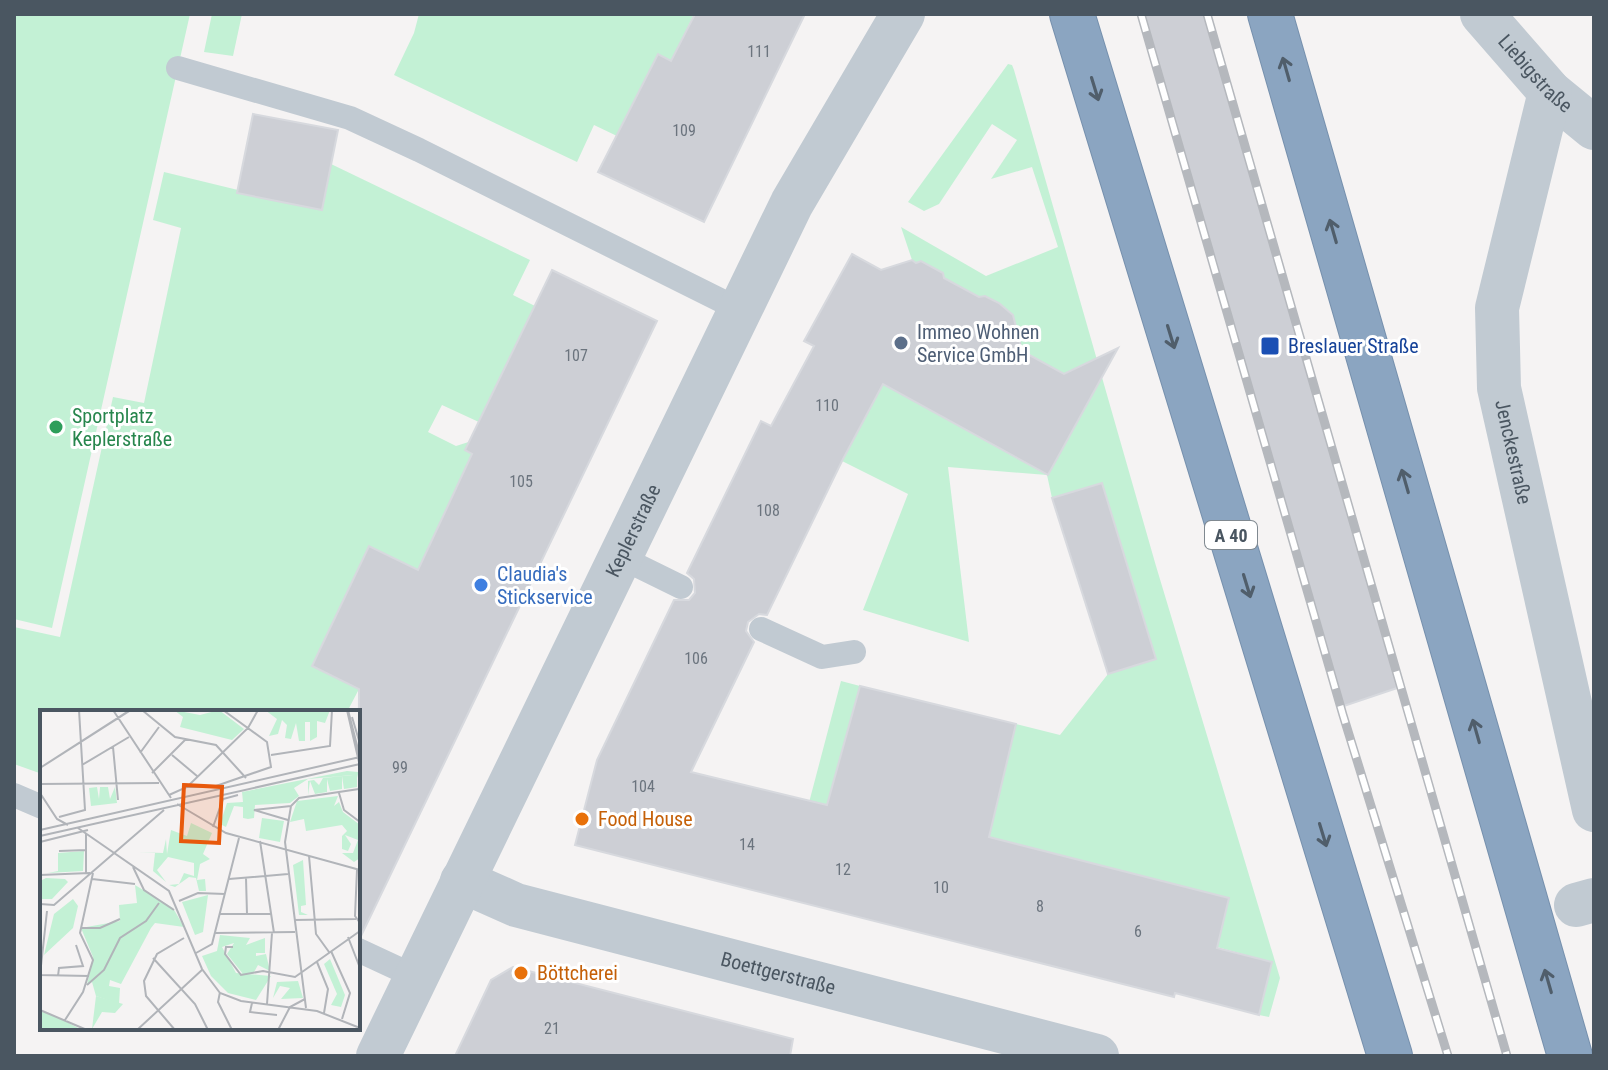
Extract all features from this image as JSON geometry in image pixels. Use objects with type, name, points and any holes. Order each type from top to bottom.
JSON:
[{"type":"highway","name":"A 40","points":[[1072,14],[1390,1056]]},
{"type":"highway","points":[[1270,14],[1570,1056]]},
{"type":"street","name":"Keplerstraße","points":[[378,1056],[792,203],[903,14]]},
{"type":"street","name":"Liebigstraße","points":[[1482,14],[1550,92],[1594,128]]},
{"type":"street","name":"Jenckestraße","points":[[1550,92],[1497,308],[1499,388],[1594,810]]},
{"type":"street","name":"Boettgerstraße","points":[[462,881],[516,905],[1097,1056]]},
{"type":"lane","points":[[178,68],[350,118],[740,310]]},
{"type":"lane","points":[[622,558],[681,587]]},
{"type":"lane","points":[[761,629],[822,657],[854,652]]},
{"type":"lane","points":[[14,795],[40,806]]},
{"type":"lane","points":[[360,951],[416,977]]},
{"type":"green space","name":"Sportplatz Keplerstraße","points":[[14,14],[190,14],[52,628],[14,619]]},
{"type":"green space","points":[[212,14],[242,14],[233,56],[204,52]]},
{"type":"green space","points":[[419,14],[694,14],[671,61],[658,54],[617,136],[594,125],[577,162],[394,75],[414,33]]},
{"type":"green space","points":[[1008,64],[1014,70],[1156,566],[1280,978],[1269,1017],[1259,1015],[1272,962],[1217,947],[1229,898],[1005,841],[806,814],[841,681],[860,686],[847,736],[1003,776],[1016,724],[1060,735],[1108,674],[1156,659],[1101,483],[1052,498],[1047,475],[1095,389],[1070,371],[1064,374],[1015,346],[1019,338],[1006,310],[944,278],[943,273],[932,270],[921,261],[916,263],[912,260],[901,227],[986,276],[1058,247],[1032,167],[991,179],[1017,140],[992,124],[939,204],[924,211],[908,202]]},
{"type":"green space","points":[[331,164],[530,260],[513,295],[535,306],[495,388],[494,429],[442,405],[428,432],[456,446],[478,439],[422,573],[409,576],[400,561],[369,546],[312,665],[359,689],[348,710],[40,710],[40,773],[14,764],[14,627],[60,637],[113,397],[144,403],[181,228],[153,220],[164,172],[238,190],[238,193],[322,209]]},
{"type":"green space","points":[[883,384],[1047,475],[948,467],[969,642],[863,610],[908,494],[842,461]]},
{"type":"building","points":[[695,14],[805,14],[704,222],[598,172],[658,54],[671,61]]},
{"type":"building","points":[[1139,14],[1209,14],[1400,687],[1341,707]]},
{"type":"building","points":[[253,114],[338,130],[322,210],[237,193]]},
{"type":"building","points":[[852,254],[881,270],[912,260],[916,263],[921,261],[979,297],[985,296],[999,303],[1013,315],[1022,351],[1064,374],[1118,348],[1048,475],[883,384],[767,615],[759,614],[748,622],[746,631],[754,642],[691,772],[827,805],[860,686],[1016,724],[989,837],[1229,898],[1217,948],[1272,962],[1259,1015],[1175,993],[1174,997],[575,845],[597,760],[674,600],[689,600],[695,593],[694,579],[687,573],[761,421],[771,426],[814,346],[804,341]]},
{"type":"building","points":[[552,270],[657,321],[361,936],[359,689],[312,666],[369,546],[418,570],[472,454],[465,450]]},
{"type":"building","points":[[1102,483],[1156,659],[1108,674],[1052,498]]},
{"type":"building","points":[[513,967],[793,1039],[790,1056],[455,1056],[491,980]]},
{"type":"railway","points":[[1141,14],[1343,715],[1448,1056]]},
{"type":"railway","points":[[1207,14],[1507,1056]]},
{"type":"place","name":"Immeo Wohnen Service GmbH","points":[[901,343]]},
{"type":"place","name":"Breslauer Straße","points":[[1270,346]]},
{"type":"place","name":"Sportplatz Keplerstraße","points":[[56,427]]},
{"type":"place","name":"Claudia's Stickservice","points":[[481,585]]},
{"type":"place","name":"Food House","points":[[582,819]]},
{"type":"place","name":"Böttcherei","points":[[521,973]]}]
